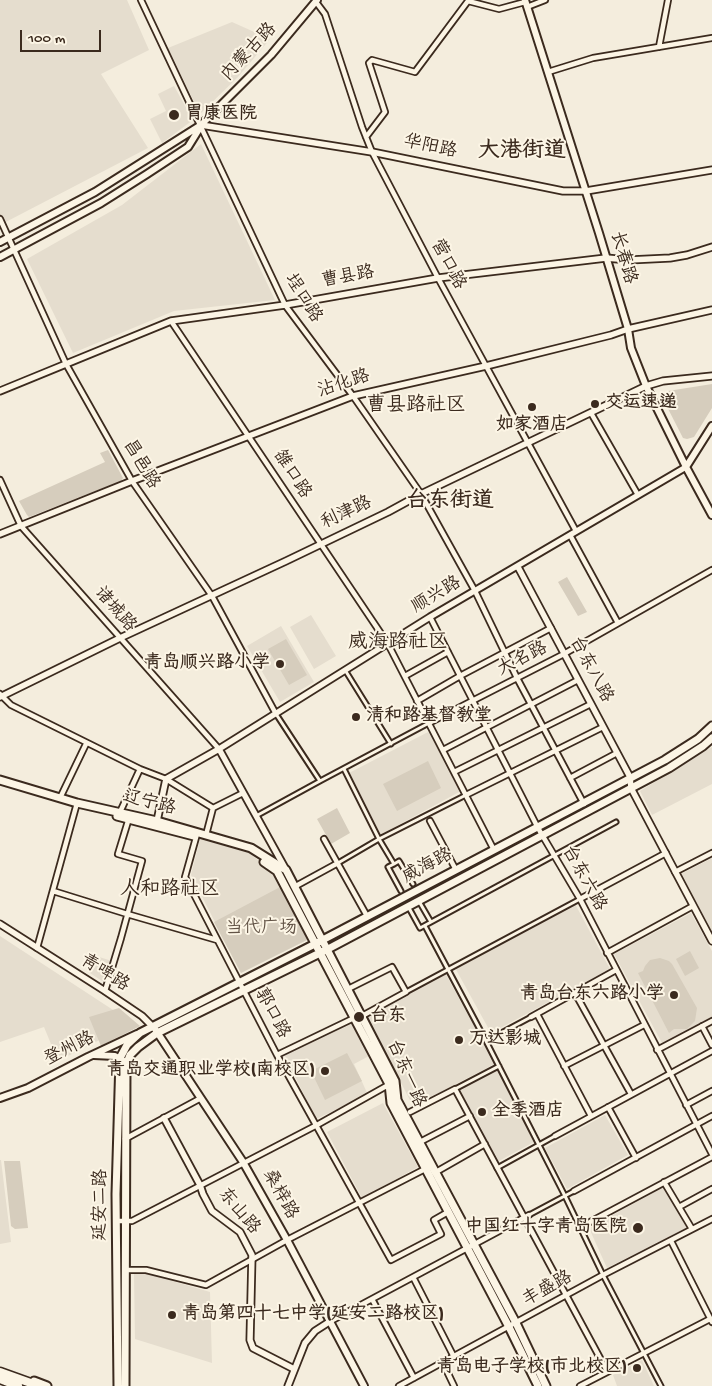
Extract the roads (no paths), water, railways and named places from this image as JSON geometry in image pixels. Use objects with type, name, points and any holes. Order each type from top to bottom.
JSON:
[{"type":"highway","points":[[0,1371],[39,1386]]},
{"type":"highway","points":[[0,1379],[18,1386]]},
{"type":"main road","name":"内蒙古路","points":[[201,125],[271,55],[317,1]]},
{"type":"main road","name":"长春路","points":[[526,3],[586,191],[628,329],[631,348],[646,386],[686,467],[712,513]]},
{"type":"main road","points":[[0,242],[95,192],[201,125]]},
{"type":"main road","points":[[0,257],[101,203],[188,147],[201,125]]},
{"type":"main road","points":[[686,467],[712,426]]},
{"type":"main road","name":"威海路","points":[[155,1030],[243,991],[328,949],[680,751],[698,739],[712,726]]},
{"type":"main road","name":"威海路","points":[[155,1030],[239,982],[494,850],[540,831],[631,788],[684,759],[712,738]]},
{"type":"main road","name":"辽宁路","points":[[0,780],[77,804],[120,812],[129,817],[157,821],[249,852],[277,871]]},
{"type":"main road","name":"辽宁路","points":[[0,784],[251,848],[286,870]]},
{"type":"main road","name":"台东一路","points":[[286,870],[319,942],[320,952],[358,1017],[392,1082],[398,1100],[420,1142],[448,1212],[471,1246]]},
{"type":"main road","name":"台东一路","points":[[277,871],[319,942],[328,949],[348,989],[358,1017]]},
{"type":"main road","points":[[88,1056],[107,1055],[120,1058],[126,1065],[130,1055],[155,1030]]},
{"type":"main road","name":"登州路","points":[[0,1098],[28,1088],[88,1056],[140,1032],[155,1030]]},
{"type":"main road","name":"桑梓路","points":[[155,1030],[243,1162],[287,1240],[364,1386]]},
{"type":"main road","points":[[120,1058],[127,1044],[140,1032]]},
{"type":"main road","name":"延安二路","points":[[120,1058],[125,1221],[125,1386]]},
{"type":"main road","name":"延安二路","points":[[118,1386],[117,1221],[126,1065]]},
{"type":"main road","name":"台东一路","points":[[392,1082],[391,1103],[429,1166],[436,1172],[471,1246],[546,1386]]},
{"type":"main road","name":"台东一路","points":[[513,1325],[538,1386]]},
{"type":"main road","points":[[0,1371],[47,1386]]},
{"type":"street","name":"埕口路","points":[[141,0],[285,305],[354,396],[421,494],[475,591],[517,678],[584,804]]},
{"type":"street","points":[[366,137],[385,112],[369,63],[372,60],[415,72],[468,1],[499,9],[545,0]]},
{"type":"street","points":[[659,47],[668,0]]},
{"type":"street","name":"营口路","points":[[317,1],[325,14],[372,152],[438,278],[576,531]]},
{"type":"street","points":[[548,72],[593,58],[712,38]]},
{"type":"street","name":"华阳路","points":[[201,125],[372,152],[563,191],[586,191],[712,170]]},
{"type":"street","name":"昌邑路","points":[[0,219],[66,364],[132,481],[212,596],[276,714]]},
{"type":"street","name":"曹县路","points":[[0,391],[171,321],[285,305],[438,278],[606,258],[629,260],[670,258],[687,256],[712,247]]},
{"type":"street","name":"沾化路","points":[[0,534],[354,396],[486,366],[628,329],[712,310]]},
{"type":"street","name":"雒口路","points":[[171,321],[388,644],[494,850]]},
{"type":"street","name":"利津路","points":[[0,695],[388,512],[421,494],[646,386],[663,381],[712,376]]},
{"type":"street","points":[[591,413],[638,495]]},
{"type":"street","name":"顺兴路","points":[[166,779],[219,750],[430,617],[686,467]]},
{"type":"street","name":"诸城路","points":[[0,480],[22,526],[219,750]]},
{"type":"street","points":[[570,535],[618,623]]},
{"type":"street","name":"台东八路","points":[[517,567],[629,778],[631,788],[712,942]]},
{"type":"street","name":"大名路","points":[[320,782],[563,654],[712,570]]},
{"type":"street","name":"台东六路","points":[[430,617],[540,831],[580,899],[712,1156]]},
{"type":"street","points":[[417,701],[460,676],[550,629]]},
{"type":"street","points":[[405,676],[448,652]]},
{"type":"street","points":[[345,670],[391,744]]},
{"type":"street","points":[[443,750],[577,681]]},
{"type":"street","points":[[0,695],[11,705],[86,744],[166,779],[213,808]]},
{"type":"street","points":[[454,772],[590,704]]},
{"type":"street","points":[[256,816],[320,782],[276,714]]},
{"type":"street","points":[[294,887],[379,839],[602,727]]},
{"type":"street","points":[[60,798],[86,744]]},
{"type":"street","name":"台东一路","points":[[219,750],[286,870]]},
{"type":"street","points":[[570,778],[616,754]]},
{"type":"street","points":[[120,812],[140,769]]},
{"type":"street","points":[[344,770],[379,839],[394,864]]},
{"type":"street","points":[[157,821],[166,779]]},
{"type":"street","points":[[206,835],[213,808],[243,793]]},
{"type":"street","points":[[37,948],[77,804]]},
{"type":"street","points":[[105,990],[142,860],[118,854],[129,817]]},
{"type":"street","points":[[430,821],[456,870]]},
{"type":"street","points":[[409,908],[420,928],[425,926],[616,822]]},
{"type":"street","name":"郭口路","points":[[196,835],[185,877],[277,1055],[391,1260],[441,1234],[434,1220],[448,1212]]},
{"type":"street","points":[[324,839],[367,916]]},
{"type":"street","points":[[277,1055],[358,1017],[666,853]]},
{"type":"street","points":[[675,872],[712,853]]},
{"type":"street","points":[[401,891],[388,867],[399,861],[413,884]]},
{"type":"street","points":[[53,891],[217,940]]},
{"type":"street","points":[[420,902],[431,922]]},
{"type":"street","points":[[607,953],[693,906]]},
{"type":"street","name":"青啤路","points":[[0,924],[105,990],[142,1016],[155,1030]]},
{"type":"street","points":[[425,926],[499,1066],[603,1275],[661,1386]]},
{"type":"street","points":[[348,989],[392,967],[406,992]]},
{"type":"street","points":[[486,1041],[616,970]]},
{"type":"street","points":[[575,993],[631,1094]]},
{"type":"street","points":[[537,1014],[590,1116]]},
{"type":"street","points":[[657,1050],[712,1021]]},
{"type":"street","points":[[564,1066],[644,1025]]},
{"type":"street","points":[[702,1026],[712,1045]]},
{"type":"street","points":[[497,1168],[712,1051]]},
{"type":"street","points":[[410,1112],[499,1066]]},
{"type":"street","points":[[117,1221],[132,1221],[317,1124],[392,1082]]},
{"type":"street","points":[[455,1088],[497,1168],[527,1216],[566,1296],[607,1371]]},
{"type":"street","points":[[686,1106],[712,1091]]},
{"type":"street","points":[[122,1140],[201,1098]]},
{"type":"street","points":[[608,1107],[636,1158]]},
{"type":"street","points":[[420,1142],[470,1116]]},
{"type":"street","points":[[288,1386],[305,1343],[315,1331],[329,1322],[712,1116]]},
{"type":"street","name":"东山路","points":[[164,1118],[200,1185],[212,1212],[240,1232],[252,1255],[250,1340],[253,1348],[294,1369]]},
{"type":"street","points":[[436,1172],[485,1144]]},
{"type":"street","points":[[580,1228],[712,1156]]},
{"type":"street","points":[[125,1270],[146,1270],[206,1285],[287,1240],[429,1166]]},
{"type":"street","points":[[664,1182],[692,1229]]},
{"type":"street","points":[[680,1207],[712,1189]]},
{"type":"street","name":"丰盛路","points":[[399,1386],[603,1275],[712,1219]]},
{"type":"street","points":[[580,1386],[644,1352],[711,1320],[671,1241]]},
{"type":"street","points":[[413,1276],[454,1357]]},
{"type":"street","points":[[372,1299],[414,1378]]},
{"type":"street","points":[[442,1363],[454,1386]]},
{"type":"place","name":"胃康医院","points":[[174,115]]},
{"type":"place","name":"交运速递","points":[[595,404]]},
{"type":"place","name":"如家酒店","points":[[532,407]]},
{"type":"place","name":"青岛顺兴路小学","points":[[280,664]]},
{"type":"place","name":"清和路基督教堂","points":[[356,717]]},
{"type":"place","name":"青岛台东六路小学","points":[[674,995]]},
{"type":"place","name":"台东","points":[[359,1017]]},
{"type":"place","name":"万达影城","points":[[459,1040]]},
{"type":"place","name":"青岛交通职业学校(南校区)","points":[[325,1071]]},
{"type":"place","name":"全季酒店","points":[[482,1112]]},
{"type":"place","name":"中国红十字青岛医院","points":[[638,1228]]},
{"type":"place","name":"青岛第四十七中学(延安二路校区)","points":[[172,1315]]},
{"type":"place","name":"青岛电子学校(市北校区)","points":[[637,1368]]},
{"type":"district","name":"大港街道","points":[[522,153]]},
{"type":"district","name":"曹县路社区","points":[[416,407]]},
{"type":"district","name":"台东街道","points":[[450,503]]},
{"type":"district","name":"威海路社区","points":[[398,644]]},
{"type":"district","name":"人和路社区","points":[[170,891]]},
{"type":"park label","name":"当代广场","points":[[261,929]]}]
